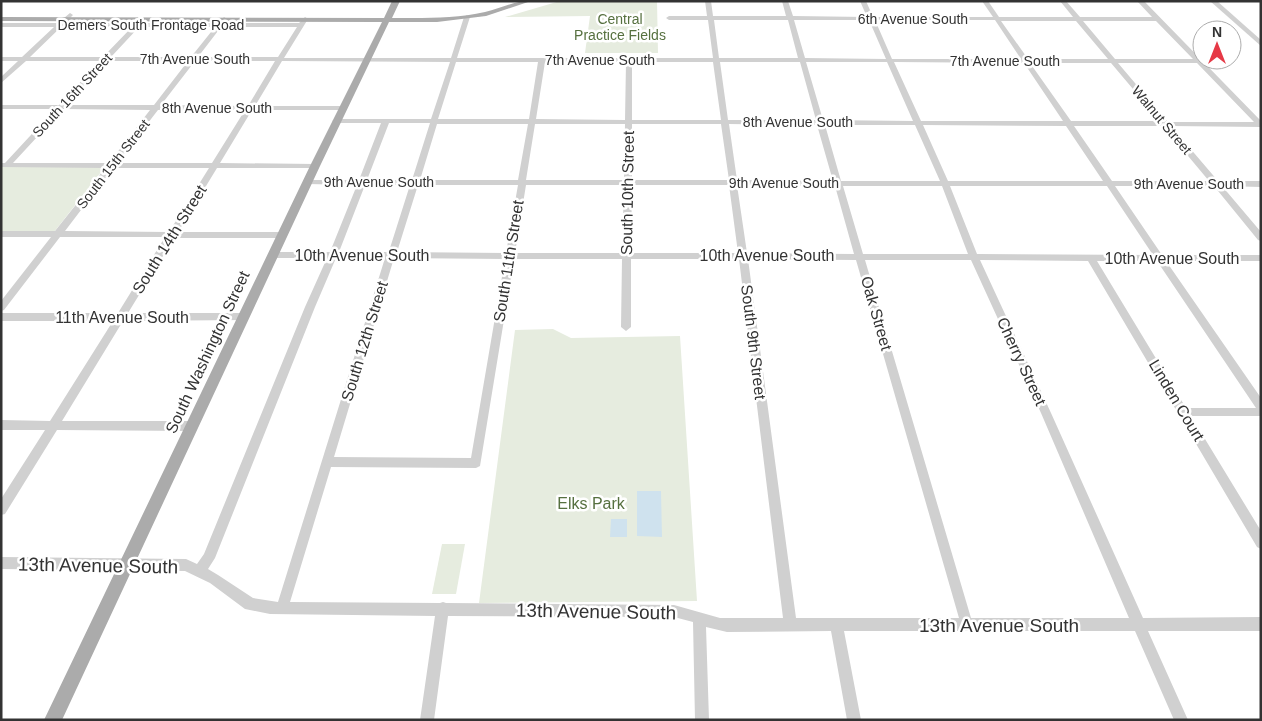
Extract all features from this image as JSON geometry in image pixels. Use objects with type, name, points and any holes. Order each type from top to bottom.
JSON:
[{"type":"main road","points":[[224,19],[388,17],[410,14],[453,13],[500,7],[511,1]]},
{"type":"main road","points":[[388,17],[410,14],[468,17],[527,1]]},
{"type":"main road","points":[[1,15],[303,22],[362,17],[396,2],[410,14]]},
{"type":"main road","name":"South Washington Street","points":[[53,720],[342,108],[396,2]]},
{"type":"main road","points":[[362,17],[378,24],[381,30],[410,14]]},
{"type":"main road","points":[[1,19],[68,17]]},
{"type":"street","name":"South 9th Street","points":[[708,1],[790,625]]},
{"type":"street","name":"Oak Street","points":[[785,1],[967,625]]},
{"type":"street","name":"Cherry Street","points":[[863,1],[944,183],[974,258],[1046,413],[1181,720]]},
{"type":"street","points":[[985,1],[1261,407]]},
{"type":"street","name":"Walnut Street","points":[[1063,1],[1261,238]]},
{"type":"street","points":[[1140,1],[1192,55]]},
{"type":"street","points":[[1213,1],[1261,44]]},
{"type":"street","points":[[1,81],[68,17]]},
{"type":"street","name":"South 12th Street","points":[[282,608],[391,254],[416,182],[468,17]]},
{"type":"street","name":"6th Avenue South","points":[[669,18],[1157,19]]},
{"type":"street","name":"Demers South Frontage Road","points":[[1,25],[137,25],[224,19]]},
{"type":"street","name":"South 15th Street","points":[[1,308],[224,19]]},
{"type":"street","name":"South 14th Street","points":[[1,510],[303,22]]},
{"type":"street","name":"South 16th Street","points":[[4,165],[137,25]]},
{"type":"street","name":"7th Avenue South","points":[[1,59],[1192,61]]},
{"type":"street","name":"South 11th Street","points":[[326,462],[476,462],[542,60]]},
{"type":"street","name":"South 10th Street","points":[[626,327],[629,60]]},
{"type":"street","points":[[1207,70],[1260,124]]},
{"type":"street","name":"8th Avenue South","points":[[1,107],[342,108]]},
{"type":"street","name":"8th Avenue South","points":[[336,121],[1260,124]]},
{"type":"street","points":[[199,571],[209,558],[386,121]]},
{"type":"street","name":"9th Avenue South","points":[[4,165],[315,166]]},
{"type":"street","name":"9th Avenue South","points":[[307,182],[1261,184]]},
{"type":"street","name":"10th Avenue South","points":[[1,234],[282,235]]},
{"type":"street","name":"10th Avenue South","points":[[273,255],[1261,258]]},
{"type":"street","name":"Linden Court","points":[[1091,258],[1261,543]]},
{"type":"street","name":"11th Avenue South","points":[[1,317],[243,317]]},
{"type":"street","points":[[1184,412],[1261,412]]},
{"type":"street","points":[[1,426],[192,426]]},
{"type":"street","name":"13th Avenue South","points":[[1,563],[186,565],[199,571],[250,604],[259,607],[674,611],[687,613],[714,624],[1261,624]]},
{"type":"street","points":[[427,720],[443,608]]},
{"type":"street","points":[[699,619],[702,720]]},
{"type":"street","points":[[836,625],[854,720]]},
{"type":"green space","name":"Central Practice Fields","points":[[560,1],[657,1],[658,53],[585,53],[590,16],[505,17]]},
{"type":"green space","points":[[1,167],[105,167],[54,232],[1,231]]},
{"type":"green space","name":"Elks Park","points":[[553,329],[571,338],[680,336],[697,601],[479,603],[515,330]]},
{"type":"green space","points":[[442,544],[465,544],[456,594],[432,594]]},
{"type":"water","points":[[637,491],[661,491],[662,537],[637,536]]},
{"type":"water","points":[[611,519],[627,519],[627,537],[610,537]]}]
